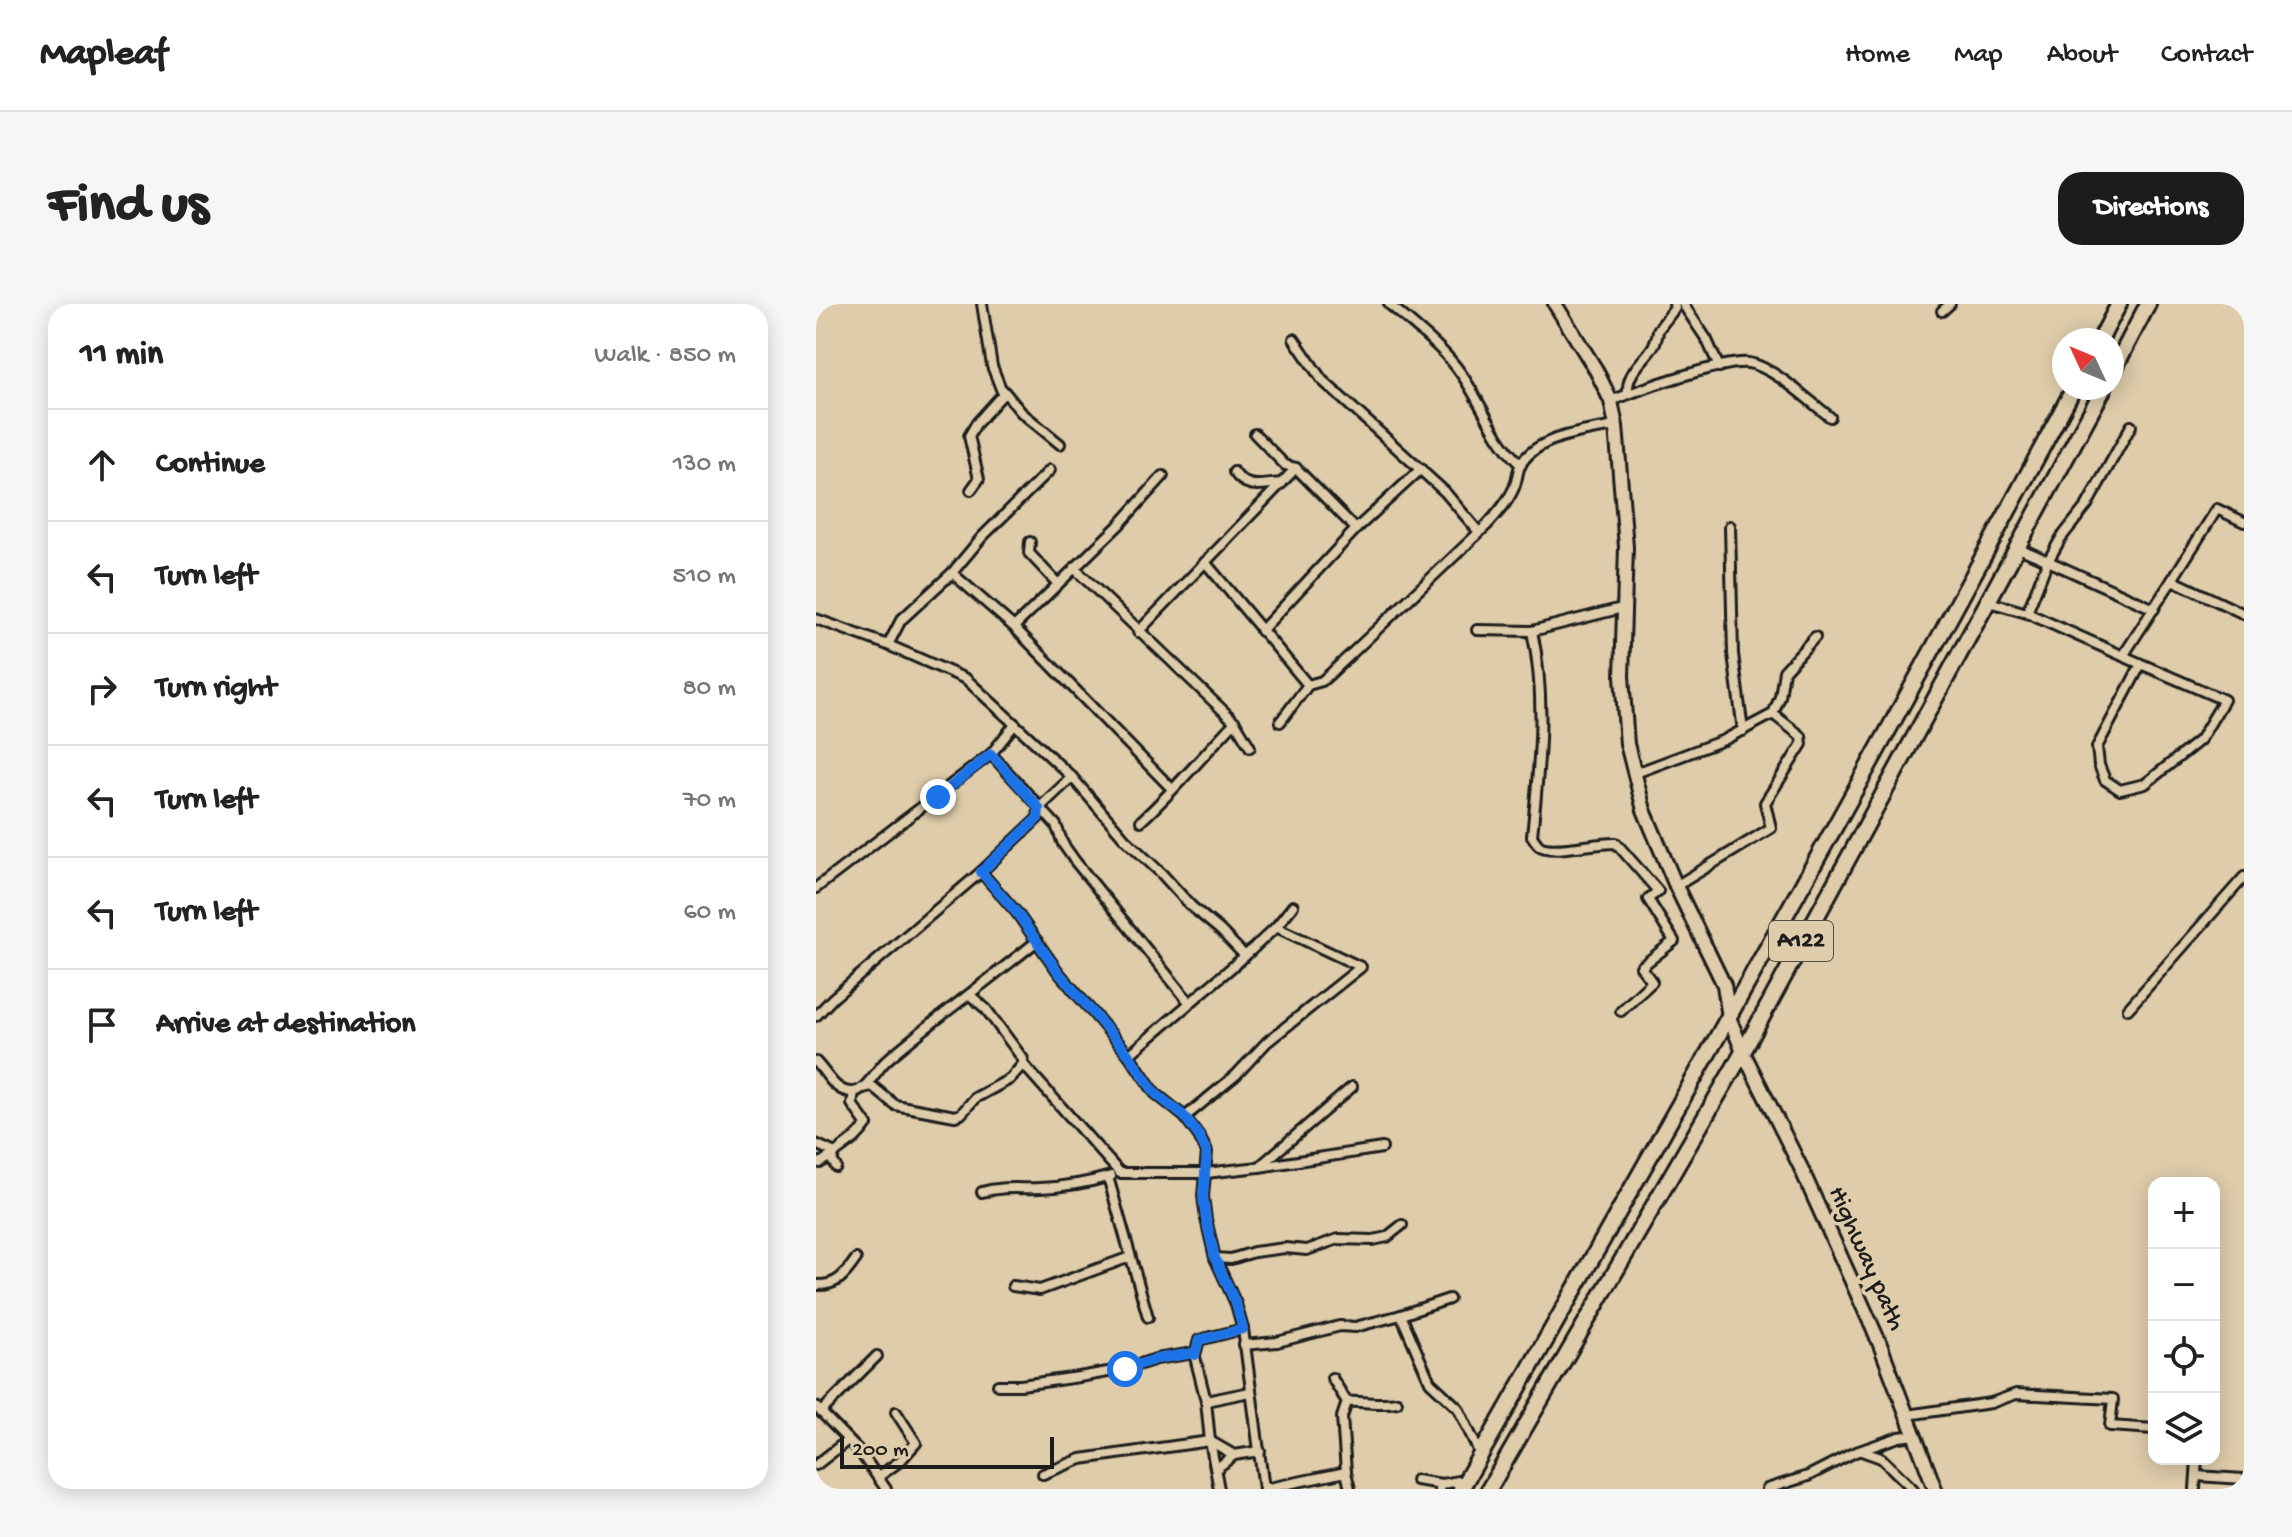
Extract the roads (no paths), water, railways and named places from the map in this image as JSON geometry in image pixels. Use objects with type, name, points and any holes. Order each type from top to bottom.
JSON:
[{"type":"highway","points":[[2106,328],[2119,304]]},
{"type":"highway","points":[[2124,350],[2148,304]]},
{"type":"highway","name":"A122","points":[[1462,1487],[1616,1221],[2067,400]]},
{"type":"highway","name":"A122","points":[[1489,1489],[1743,1052],[2097,400]]},
{"type":"highway","points":[[1883,739],[1902,750],[1908,748]]},
{"type":"street","points":[[971,490],[979,479],[969,436],[1003,394],[992,366],[982,304]]},
{"type":"street","name":"Highway path","points":[[1555,304],[1585,350],[1611,401],[1616,426],[1626,547],[1622,676],[1627,744],[1644,810],[1676,886],[1724,985],[1729,1017],[1743,1052],[1800,1166],[1879,1342],[1935,1489]]},
{"type":"street","points":[[1628,394],[1627,384],[1631,376],[1655,346],[1659,339],[1658,330],[1675,308],[1674,304]]},
{"type":"street","points":[[1683,304],[1707,340],[1719,367]]},
{"type":"street","points":[[1392,305],[1461,373],[1507,452],[1521,465]]},
{"type":"street","points":[[1294,339],[1322,380],[1445,492],[1478,531]]},
{"type":"street","points":[[1611,401],[1719,367],[1749,363],[1762,368],[1830,417]]},
{"type":"street","points":[[1001,388],[1021,412],[1060,444]]},
{"type":"street","points":[[1280,722],[1308,685],[1322,681],[1330,674],[1502,508],[1514,488],[1521,465],[1532,453],[1552,440],[1577,432],[1616,426]]},
{"type":"street","points":[[2027,613],[2061,538],[2087,505],[2131,426]]},
{"type":"street","points":[[1255,434],[1285,465],[1296,468],[1356,529]]},
{"type":"street","points":[[1138,632],[1296,468]]},
{"type":"street","points":[[1261,631],[1356,529],[1421,469]]},
{"type":"street","points":[[888,645],[901,620],[952,573],[982,537],[1050,470]]},
{"type":"street","points":[[1234,472],[1240,480],[1253,487],[1282,483]]},
{"type":"street","points":[[1014,627],[1118,526],[1163,476]]},
{"type":"street","points":[[2123,656],[2217,509],[2244,522]]},
{"type":"street","points":[[1730,526],[1733,654],[1743,731]]},
{"type":"street","points":[[1030,542],[1029,553],[1058,584]]},
{"type":"street","points":[[2017,547],[2154,609]]},
{"type":"street","points":[[1205,562],[1308,685]]},
{"type":"street","points":[[1074,568],[1235,722],[1250,747]]},
{"type":"street","points":[[952,573],[1014,627],[1172,789]]},
{"type":"street","points":[[2172,580],[2244,614]]},
{"type":"street","points":[[1989,602],[2027,613],[2224,700],[2200,740],[2145,784],[2120,790],[2105,780],[2097,747],[2141,664]]},
{"type":"street","points":[[1477,630],[1532,631],[1622,608]]},
{"type":"street","points":[[816,619],[888,645],[966,679],[1072,777],[1125,839],[1245,956]]},
{"type":"street","points":[[1532,631],[1540,670],[1541,718],[1532,836],[1541,847],[1549,849],[1616,843],[1658,891],[1648,899],[1674,941],[1641,967],[1652,982],[1621,1011]]},
{"type":"street","points":[[1633,774],[1743,731],[1773,714],[1780,697],[1784,671],[1815,637]]},
{"type":"street","points":[[1676,886],[1771,828],[1765,803],[1802,744],[1801,736],[1773,714]]},
{"type":"street","points":[[1141,821],[1194,770],[1235,722]]},
{"type":"street","points":[[816,888],[991,754],[1015,724]]},
{"type":"street","points":[[991,754],[1056,825],[1063,844],[1075,861],[1189,1002]]},
{"type":"street","points":[[816,1016],[981,872],[1038,818],[1039,808],[1072,777]]},
{"type":"street","points":[[981,872],[1059,973],[1129,1055],[1155,1093],[1185,1117],[1207,1152],[1204,1207],[1215,1258],[1236,1304],[1243,1329],[1264,1489],[1346,1472]]},
{"type":"street","points":[[2128,1009],[2244,877]]},
{"type":"street","points":[[1129,1055],[1245,956],[1293,906]]},
{"type":"street","points":[[1185,1117],[1236,1075],[1267,1042],[1361,967],[1276,927]]},
{"type":"street","points":[[863,1088],[887,1060],[1037,941]]},
{"type":"street","points":[[1024,951],[1045,952]]},
{"type":"street","points":[[970,995],[995,1020],[1023,1059],[1023,1064],[1120,1173]]},
{"type":"street","points":[[816,1062],[831,1082],[842,1090],[854,1092],[872,1086],[895,1105],[955,1116],[984,1092],[1010,1079],[1023,1064]]},
{"type":"street","points":[[1259,1167],[1352,1087]]},
{"type":"street","points":[[820,1163],[855,1138],[867,1125],[852,1104],[854,1092]]},
{"type":"street","points":[[816,1144],[835,1153]]},
{"type":"street","points":[[982,1192],[1000,1187],[1068,1186],[1120,1173],[1206,1173],[1382,1148]]},
{"type":"street","points":[[835,1153],[832,1160],[836,1167]]},
{"type":"street","points":[[1108,1177],[1148,1317]]},
{"type":"street","points":[[1215,1258],[1231,1259],[1285,1248],[1307,1250],[1338,1239],[1373,1240],[1387,1237],[1402,1225]]},
{"type":"street","points":[[1013,1286],[1040,1290],[1130,1257]]},
{"type":"street","points":[[816,1285],[826,1286],[842,1279],[856,1259]]},
{"type":"street","points":[[1244,1345],[1277,1342],[1340,1326],[1355,1327],[1449,1299]]},
{"type":"street","points":[[1401,1315],[1430,1382],[1458,1408],[1480,1454]]},
{"type":"street","points":[[998,1385],[1079,1377],[1195,1355],[1199,1340],[1243,1329]]},
{"type":"street","points":[[1194,1353],[1206,1401],[1219,1489]]},
{"type":"street","points":[[877,1356],[819,1409],[886,1489]]},
{"type":"street","points":[[1332,1378],[1347,1402]]},
{"type":"street","points":[[1206,1401],[1250,1392]]},
{"type":"street","points":[[1907,1415],[1991,1403],[2016,1394],[2113,1399],[2110,1426],[2148,1429]]},
{"type":"street","points":[[1347,1402],[1373,1401],[1383,1405],[1397,1402]]},
{"type":"street","points":[[1347,1402],[1342,1417],[1350,1489]]},
{"type":"street","points":[[878,1477],[900,1461],[916,1443],[896,1412]]},
{"type":"street","points":[[1767,1489],[1808,1476],[1853,1453],[1899,1437],[1915,1435]]},
{"type":"street","points":[[816,1465],[848,1440]]},
{"type":"street","points":[[1043,1474],[1081,1459],[1210,1441],[1234,1455]]},
{"type":"street","points":[[1216,1469],[1234,1455],[1260,1451]]},
{"type":"street","points":[[1864,1451],[1881,1458],[1913,1489]]},
{"type":"street","points":[[2195,1489],[2197,1465]]},
{"type":"street","points":[[2196,1476],[2244,1479]]},
{"type":"street","points":[[1416,1480],[1440,1487],[1459,1481],[1462,1487]]}]
